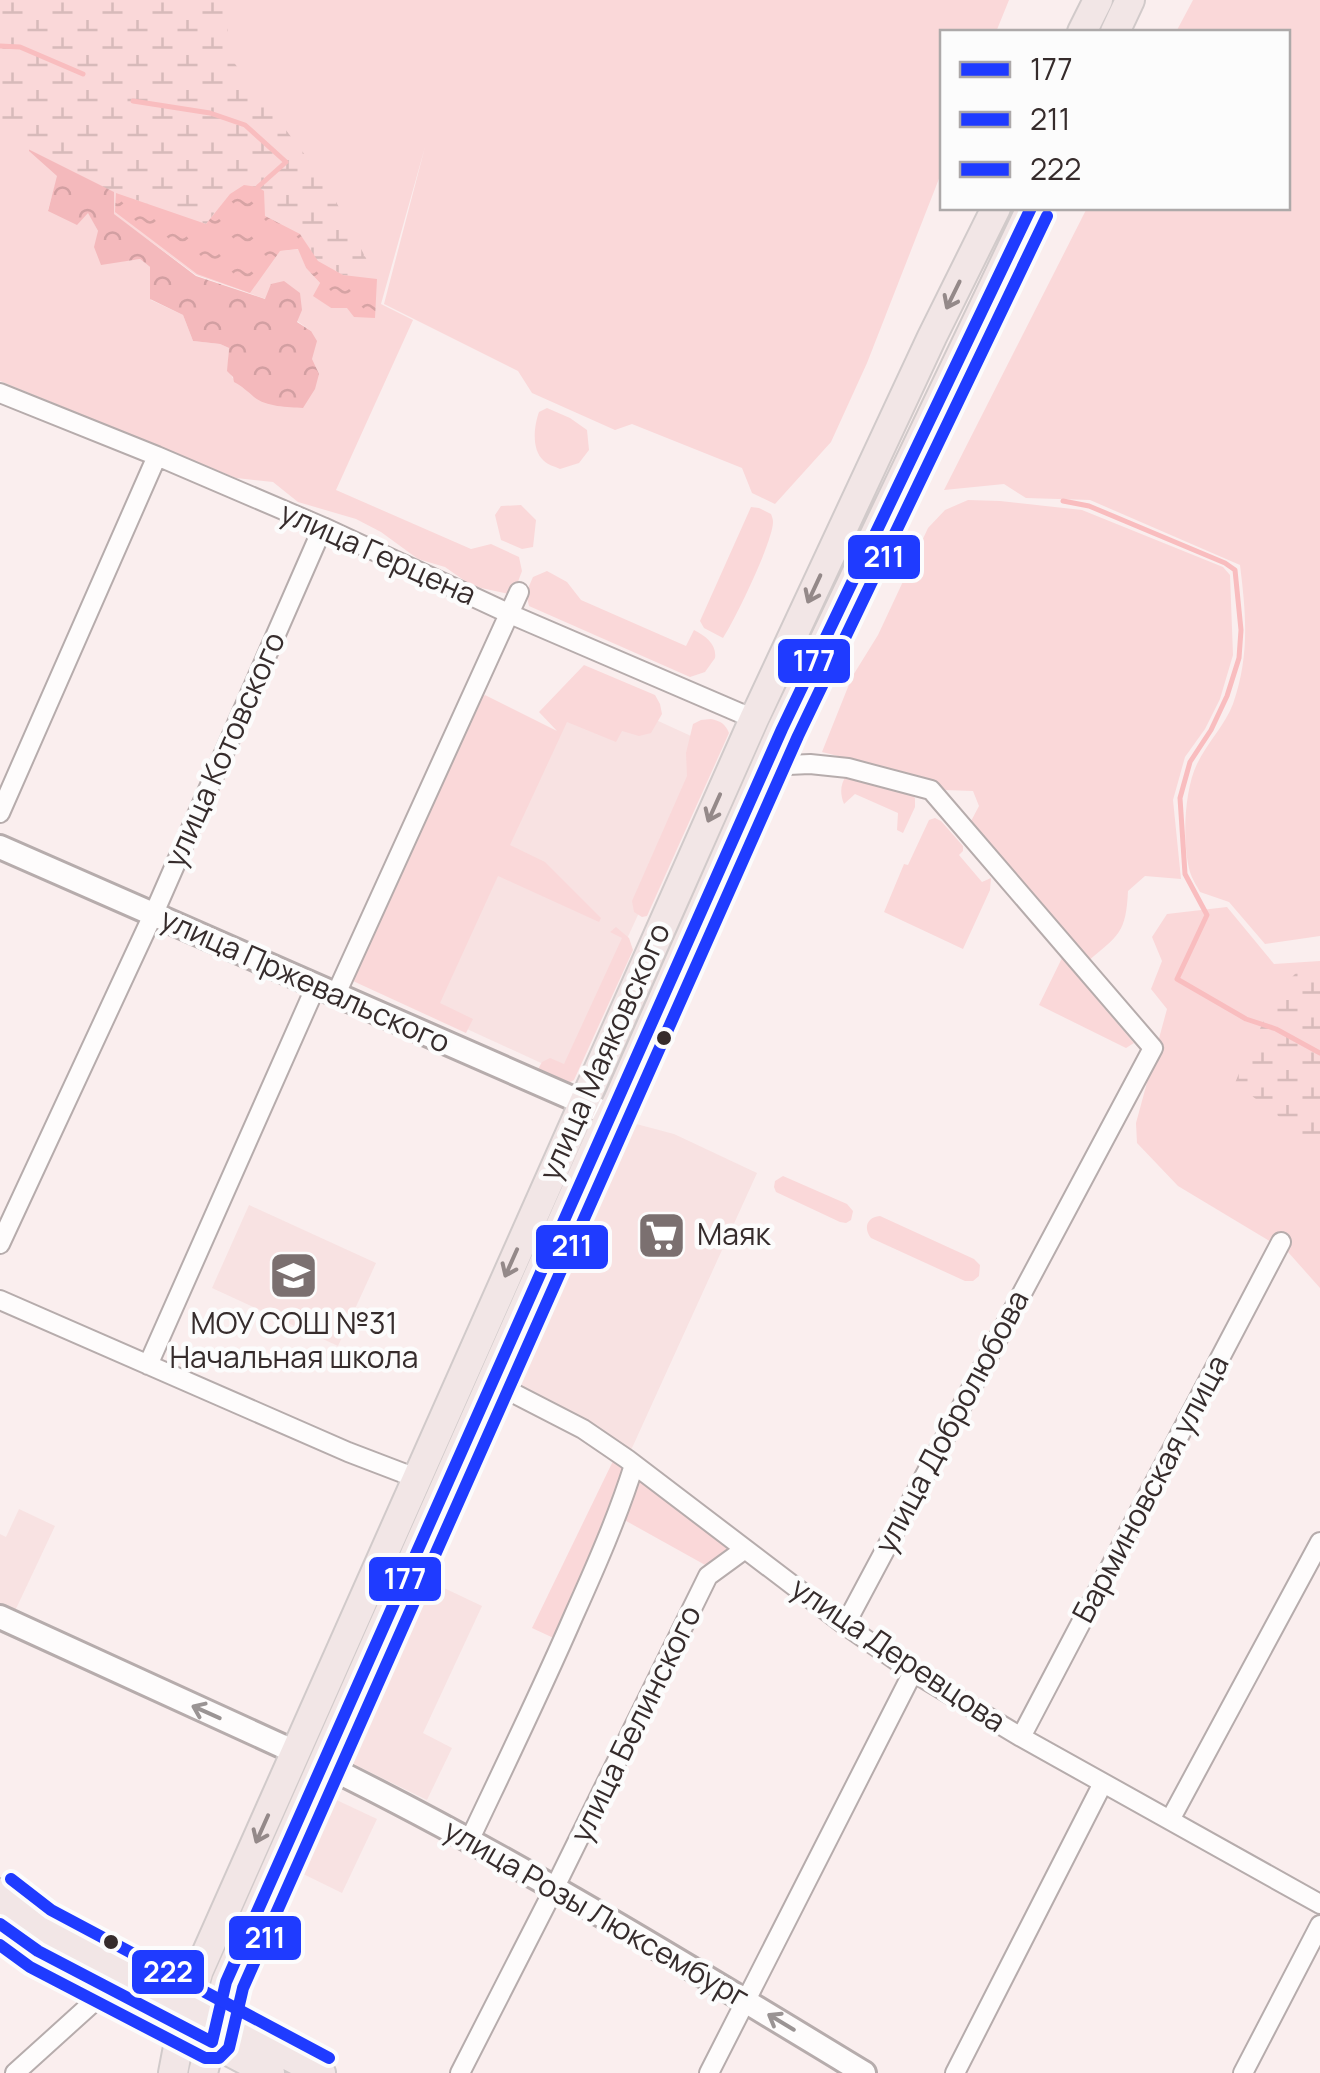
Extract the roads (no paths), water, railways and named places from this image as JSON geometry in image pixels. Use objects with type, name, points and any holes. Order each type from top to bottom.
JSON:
[{"type":"main road","points":[[1083,30],[1098,0]]},
{"type":"main road","points":[[1116,30],[1130,0]]},
{"type":"main road","name":"улица Маяковского","points":[[173,2073],[199,1970],[295,1752],[754,719],[995,210]]},
{"type":"main road","name":"улица Маяковского","points":[[203,2073],[226,1982],[610,1115],[766,766],[1030,210]]},
{"type":"main road","points":[[0,1892],[42,1925],[186,2014],[215,2030],[321,2073]]},
{"type":"main road","points":[[0,1924],[38,1950],[109,1988],[186,2014]]},
{"type":"main road","points":[[215,2030],[270,2073]]},
{"type":"street","name":"улица Герцена","points":[[0,393],[323,527],[510,614],[754,719]]},
{"type":"street","points":[[0,814],[157,456]]},
{"type":"street","name":"улица Котовского","points":[[0,1244],[152,914],[323,527]]},
{"type":"street","points":[[148,1365],[519,592]]},
{"type":"street","name":"улица Добролюбова","points":[[766,766],[810,764],[848,768],[930,790],[1153,1048],[844,1625]]},
{"type":"street","name":"улица Пржевальского","points":[[0,847],[610,1115]]},
{"type":"street","name":"Барминовская улица","points":[[1021,1737],[1281,1242]]},
{"type":"street","points":[[0,1300],[416,1478]]},
{"type":"street","name":"улица Деревцова","points":[[492,1382],[583,1429],[634,1464],[844,1625],[912,1672],[1320,1904]]},
{"type":"street","points":[[470,1839],[593,1572],[634,1464]]},
{"type":"street","points":[[1170,1820],[1320,1542]]},
{"type":"street","name":"улица Белинского","points":[[460,2073],[556,1888],[708,1576],[745,1549]]},
{"type":"street","points":[[0,1617],[295,1752]]},
{"type":"street","points":[[709,2073],[912,1672]]},
{"type":"street","name":"улица Розы Люксембург","points":[[322,1764],[470,1839],[556,1888],[864,2073]]},
{"type":"street","points":[[954,2073],[1103,1783]]},
{"type":"street","points":[[1243,2073],[1320,1925]]},
{"type":"street","points":[[16,2073],[109,1988]]},
{"type":"water","points":[[244,185],[264,191],[265,216],[300,234],[318,261],[343,275],[377,279],[375,318],[354,317],[347,308],[331,308],[313,296],[320,283],[306,268],[298,249],[280,251],[250,293],[197,274],[115,212],[116,193],[206,224],[230,194]]},
{"type":"waterway","points":[[0,46],[20,47],[83,74]]},
{"type":"waterway","points":[[133,101],[210,113],[245,125],[286,162],[258,187]]},
{"type":"waterway","points":[[1063,501],[1089,506],[1235,570],[1241,630],[1239,658],[1211,730],[1190,762],[1180,798],[1185,874],[1207,915],[1177,979],[1246,1019],[1276,1029],[1320,1053]]},
{"type":"place","name":"Маяк","points":[[662,1235]]},
{"type":"place","name":"МОУ СОШ №31 Начальная школа","points":[[294,1275]]}]
